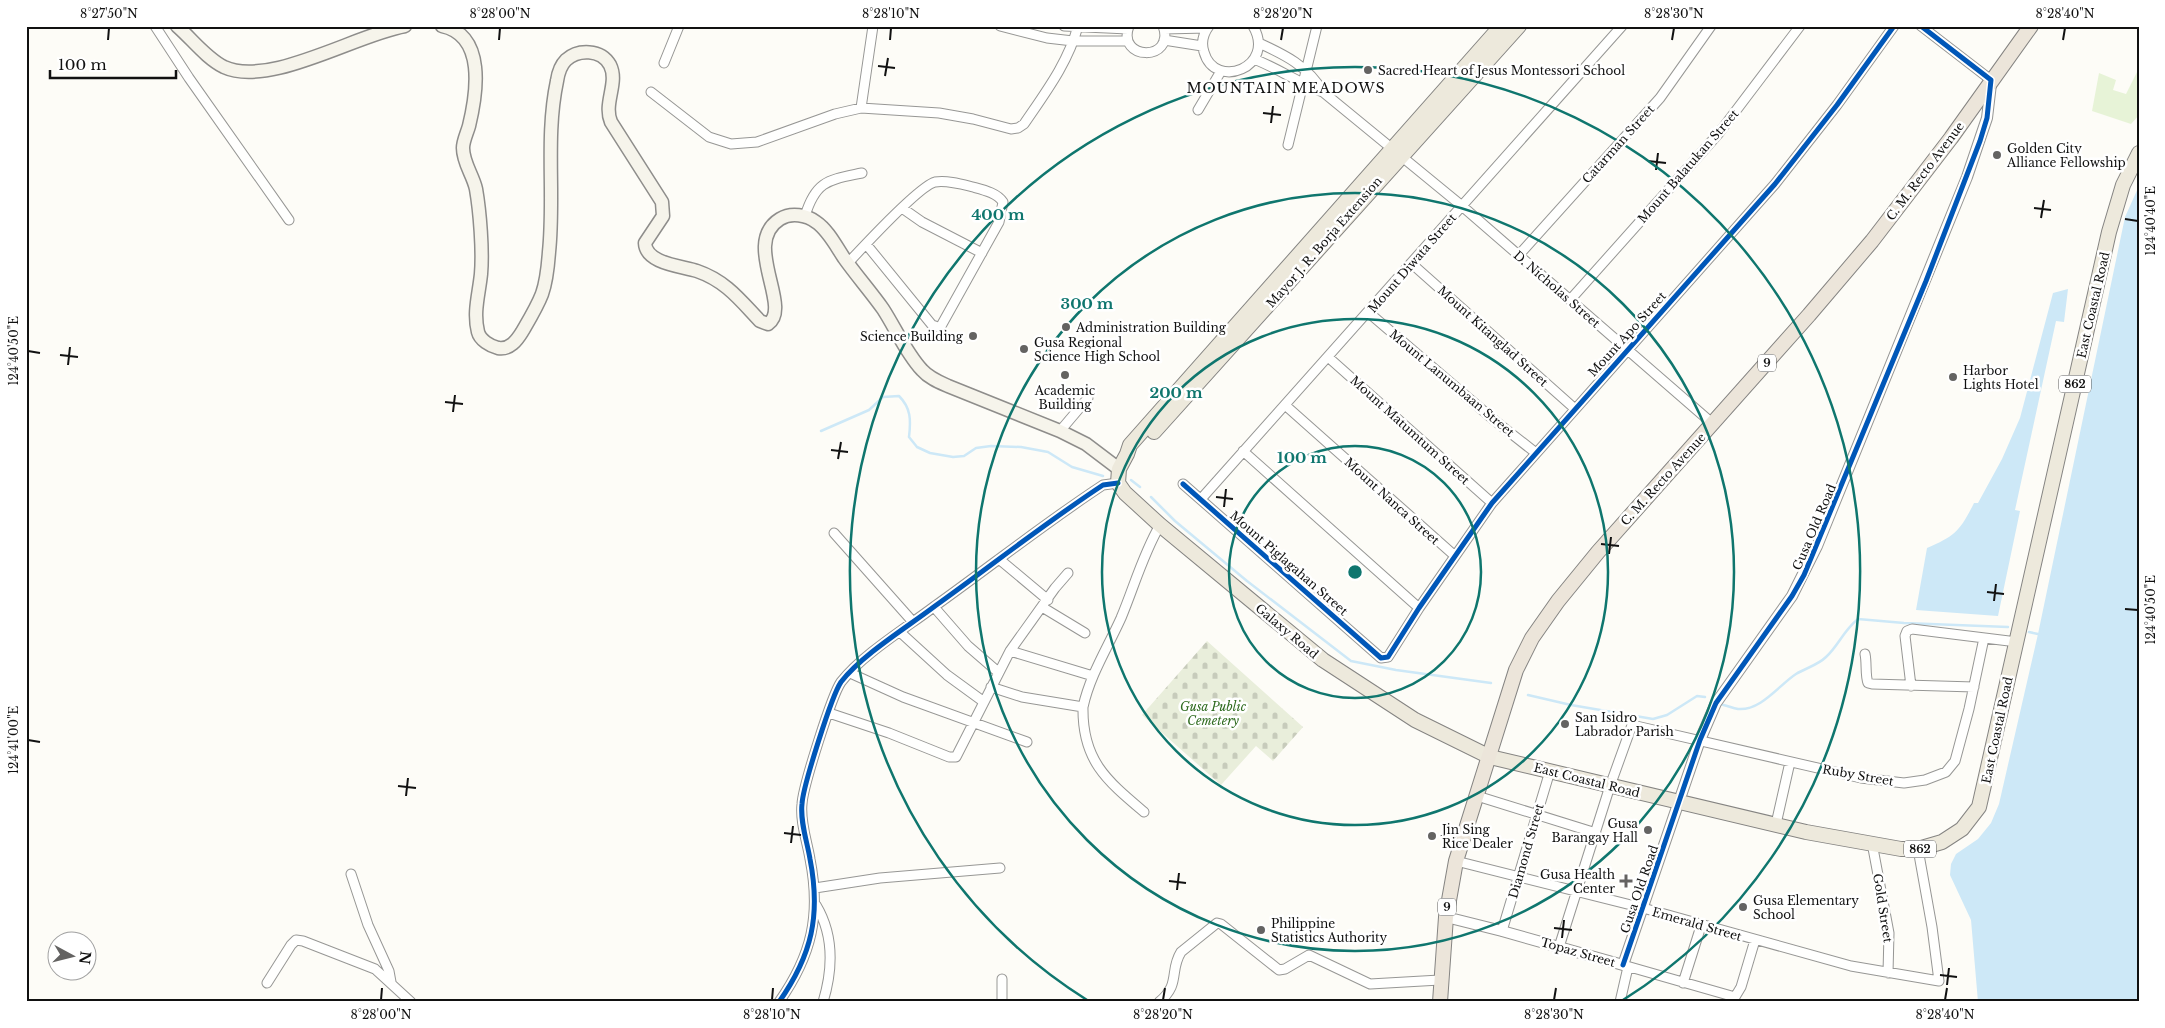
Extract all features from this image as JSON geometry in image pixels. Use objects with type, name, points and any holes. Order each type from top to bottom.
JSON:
[{"type":"highway","name":"C. M. Recto Avenue","points":[[1440,1002],[1440,980],[1446,918],[1456,862],[1516,670],[1546,617],[1598,552],[1713,424],[1872,241],[1951,138],[2031,26]]},
{"type":"main road","points":[[177,26],[220,65],[230,69],[254,71],[290,65],[371,35],[405,26]]},
{"type":"main road","points":[[442,26],[457,32],[463,37],[470,46],[474,56],[473,103],[463,145],[464,156],[476,190],[482,257],[476,324],[479,335],[486,343],[497,348],[510,346],[517,340],[530,319],[542,293],[547,276],[551,234],[551,130],[554,99],[560,70],[565,61],[575,55],[582,52],[593,53],[603,57],[610,66],[613,82],[608,113],[664,207],[663,216],[646,244],[647,250],[655,259],[719,280],[760,321],[768,324],[774,319],[775,309],[765,254],[767,233],[781,218],[791,215],[805,216],[821,225],[882,308],[913,358],[928,375],[963,393],[1060,431],[1086,444],[1118,476]]},
{"type":"main road","name":"Mayor J. R. Borja Extension","points":[[1118,476],[1127,454],[1137,451],[1245,324],[1397,151],[1510,28]]},
{"type":"main road","name":"East Coastal Road","points":[[1490,757],[1806,832],[1900,849],[1918,849],[1942,842],[1953,836],[1971,819],[1979,807],[2109,232],[2123,185],[2139,153]]},
{"type":"main road","name":"Galaxy Road","points":[[1118,476],[1125,493],[1160,525],[1323,660],[1414,720],[1490,757]]},
{"type":"street","points":[[156,26],[189,78],[289,220]]},
{"type":"street","points":[[664,62],[680,26]]},
{"type":"street","points":[[861,108],[873,26]]},
{"type":"street","points":[[1000,26],[1048,38],[1073,41],[1128,41]]},
{"type":"street","points":[[1064,26],[1128,28],[1128,41],[1135,50],[1146,54],[1158,50],[1164,40],[1164,28],[1208,27],[1202,46],[1208,61],[1221,71],[1230,72],[1240,71],[1254,59],[1259,43],[1253,26]]},
{"type":"street","points":[[1288,145],[1308,71],[1317,26]]},
{"type":"street","name":"Mount Diwata Street","points":[[1201,499],[1622,26]]},
{"type":"street","name":"Catarman Street","points":[[1518,256],[1660,98],[1711,26]]},
{"type":"street","name":"Mount Balatukan Street","points":[[1570,300],[1719,133],[1800,26]]},
{"type":"street","name":"Mount Apo Street","points":[[1381,658],[1388,656],[1492,503],[1574,408],[1775,184],[1837,105],[1894,26]]},
{"type":"street","points":[[1921,26],[1991,80]]},
{"type":"street","points":[[651,92],[709,137],[731,144],[758,142],[835,114],[861,108],[939,114],[973,119],[1004,128],[1018,128],[1024,124],[1067,59],[1078,27]]},
{"type":"street","points":[[1164,40],[1202,46]]},
{"type":"street","points":[[1259,43],[1287,56],[1308,71],[1323,92]]},
{"type":"street","points":[[1254,59],[1282,70],[1323,92]]},
{"type":"street","points":[[1198,110],[1221,71]]},
{"type":"street","name":"Gusa Old Road","points":[[1625,966],[1700,740],[1720,697],[1792,596],[1817,546],[1967,177],[1987,118],[1991,80]]},
{"type":"street","name":"D. Nicholas Street","points":[[1323,92],[1462,206],[1713,424]]},
{"type":"street","points":[[805,216],[810,199],[820,187],[830,180],[862,173]]},
{"type":"street","points":[[848,263],[866,244],[902,208],[928,184],[937,182],[957,183],[992,193],[1001,198],[1003,202],[1004,208],[999,222],[941,326],[938,327],[932,325],[866,244]]},
{"type":"street","points":[[902,208],[922,222],[982,253]]},
{"type":"street","name":"Mount Kitanglad Street","points":[[1411,263],[1574,408]]},
{"type":"street","name":"Mount Lanumbaan Street","points":[[1368,312],[1494,420],[1536,453]]},
{"type":"street","name":"Mount Matumtum Street","points":[[1328,357],[1492,503]]},
{"type":"street","points":[[1060,431],[1088,398]]},
{"type":"street","name":"Mount Nanca Street","points":[[1285,405],[1455,556]]},
{"type":"street","points":[[1243,451],[1419,608]]},
{"type":"street","points":[[779,1002],[794,977],[810,940],[816,905],[802,819],[802,803],[829,712],[841,683],[850,673],[913,622],[1118,476]]},
{"type":"street","name":"Mount Piglagahan Street","points":[[1183,484],[1381,658]]},
{"type":"street","points":[[1144,812],[1119,792],[1095,765],[1086,738],[1083,707],[1093,676],[1120,619],[1150,541],[1160,525]]},
{"type":"street","points":[[834,533],[913,622]]},
{"type":"street","points":[[999,559],[1045,604],[1085,633]]},
{"type":"street","points":[[829,712],[954,758],[959,754],[1010,651],[1068,573]]},
{"type":"street","points":[[934,607],[968,646],[998,672]]},
{"type":"street","points":[[1911,686],[1905,643],[1907,631],[1912,629],[2017,642]]},
{"type":"street","points":[[900,632],[947,675],[984,702]]},
{"type":"street","name":"Ruby Street","points":[[1610,786],[1632,725],[1861,778],[1913,782],[1939,775],[1946,772],[1955,761],[1984,638]]},
{"type":"street","points":[[1010,651],[1093,676]]},
{"type":"street","points":[[1865,654],[1868,683],[1911,686],[1974,686]]},
{"type":"street","points":[[850,673],[903,697],[1027,742]]},
{"type":"street","points":[[991,686],[1022,696],[1083,707]]},
{"type":"street","points":[[1776,824],[1790,762]]},
{"type":"street","name":"Diamond Street","points":[[1502,931],[1550,771]]},
{"type":"street","points":[[1558,947],[1610,786]]},
{"type":"street","points":[[1477,796],[1596,833]]},
{"type":"street","name":"Gold Street","points":[[1872,843],[1889,933],[1888,973]]},
{"type":"street","name":"Emerald Street","points":[[1456,862],[1643,908],[1701,926],[1842,964],[1939,982],[1932,927],[1918,849]]},
{"type":"street","points":[[814,888],[880,878],[1000,868]]},
{"type":"street","points":[[351,874],[368,925],[389,970],[391,982]]},
{"type":"street","points":[[816,905],[825,920],[830,947],[828,984],[823,1002]]},
{"type":"street","name":"Topaz Street","points":[[1446,918],[1502,931],[1625,966],[1683,983],[1716,997],[1738,996],[1755,940]]},
{"type":"street","points":[[1159,1002],[1170,990],[1174,982],[1177,959],[1181,952],[1217,924],[1221,924],[1279,970],[1285,969],[1309,956],[1370,984],[1440,980]]},
{"type":"street","points":[[1683,983],[1701,926]]},
{"type":"street","points":[[267,984],[296,940],[326,949],[375,969],[411,1002]]},
{"type":"street","points":[[1620,1002],[1625,966]]},
{"type":"street","points":[[1002,980],[1002,1002]]},
{"type":"green space","points":[[2139,68],[2139,115],[2131,124],[2092,111],[2099,73],[2116,80],[2113,90],[2126,94]]},
{"type":"green space","name":"Gusa Public Cemetery","points":[[1207,641],[1303,727],[1273,761],[1256,746],[1221,785],[1142,715]]},
{"type":"water","points":[[2139,186],[2139,1002],[1978,1002],[1971,920],[1950,875],[1951,864],[1956,854],[1978,839],[1991,823],[1999,804],[2038,634],[2125,217]]},
{"type":"water","points":[[2068,289],[2064,322],[2056,321],[2015,510],[2020,511],[1998,616],[1916,610],[1927,548],[1956,532],[1974,503],[1978,503],[2002,459],[2020,418],[2053,293]]},
{"type":"waterway","points":[[821,431],[869,410],[883,397],[899,396],[908,410],[909,437],[917,447],[930,453],[953,457],[964,456],[976,448],[991,446],[1021,447],[1048,452],[1072,467],[1103,476]]},
{"type":"waterway","points":[[1131,480],[1140,487]]},
{"type":"waterway","points":[[1151,497],[1175,521],[1247,581],[1351,661],[1396,670],[1491,683]]},
{"type":"waterway","points":[[1719,704],[1746,709],[1762,702],[1796,674],[1823,660],[1858,619],[1904,623],[2008,627]]},
{"type":"waterway","points":[[2029,632],[2038,634]]},
{"type":"waterway","points":[[1528,695],[1571,705],[1653,719],[1667,715],[1697,696],[1705,697]]},
{"type":"cycle path","points":[[1183,484],[1381,658],[1388,657],[1419,608],[1492,503],[1775,184],[1837,105],[1894,26]]},
{"type":"cycle path","points":[[1623,965],[1700,740],[1716,703],[1792,596],[1804,575],[1926,281],[1980,141],[1987,118],[1991,80],[1921,26]]},
{"type":"cycle path","points":[[779,1002],[799,968],[811,934],[814,916],[813,879],[803,825],[802,804],[807,779],[819,741],[831,704],[841,682],[861,661],[885,642],[1060,514],[1103,485],[1118,483]]},
{"type":"place","name":"Sacred Heart of Jesus Montessori School","points":[[1368,70]]},
{"type":"place","name":"Golden City Alliance Fellowship","points":[[1997,155]]},
{"type":"place","name":"Administration Building","points":[[1066,327]]},
{"type":"place","name":"Science Building","points":[[973,336]]},
{"type":"place","name":"Gusa Regional Science High School","points":[[1024,349]]},
{"type":"place","name":"Academic Building","points":[[1065,375]]},
{"type":"place","name":"Harbor Lights Hotel","points":[[1953,377]]},
{"type":"place","name":"San Isidro Labrador Parish","points":[[1565,724]]},
{"type":"place","name":"Gusa Barangay Hall","points":[[1648,830]]},
{"type":"place","name":"Jin Sing Rice Dealer","points":[[1432,836]]},
{"type":"place","name":"Gusa Health Center","points":[[1626,881]]},
{"type":"place","name":"Gusa Elementary School","points":[[1743,907]]},
{"type":"place","name":"Philippine Statistics Authority","points":[[1261,930]]},
{"type":"district","name":"MOUNTAIN MEADOWS","points":[[1286,88]]}]
